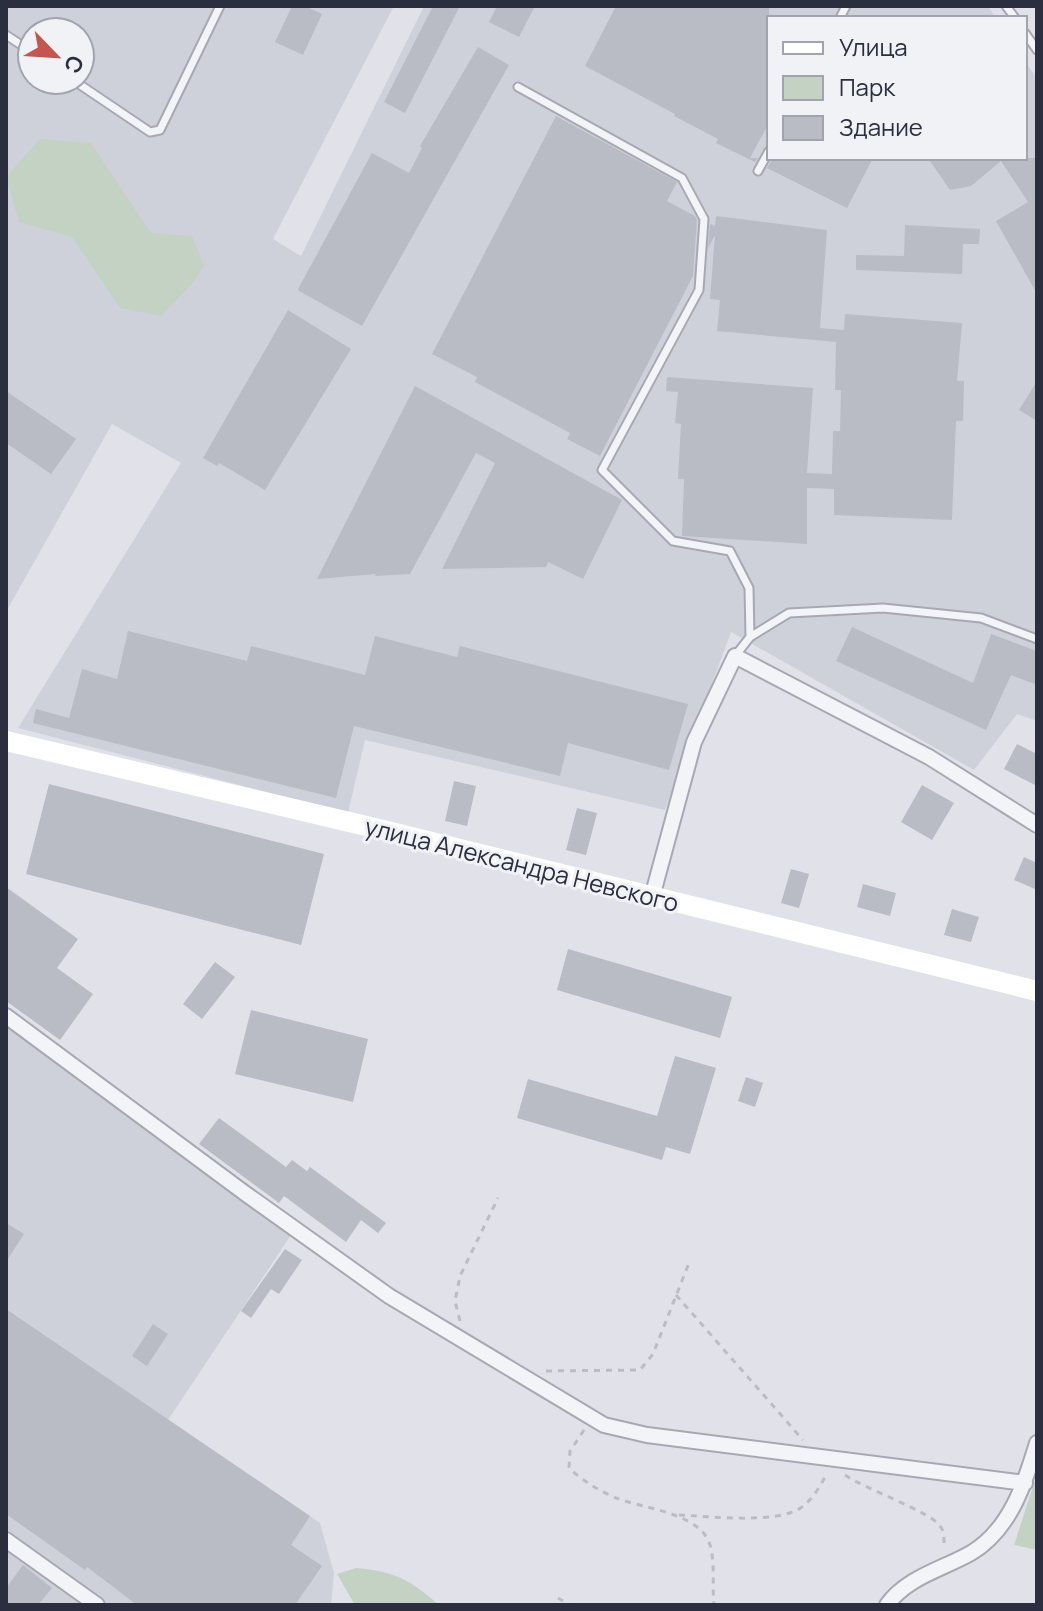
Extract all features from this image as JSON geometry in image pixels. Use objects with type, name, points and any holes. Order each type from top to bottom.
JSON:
[{"type":"street","points":[[652,897],[694,742],[735,656],[929,757],[1037,825]]},
{"type":"street","name":"улица Александра Невского","points":[[6,741],[394,832],[1037,991]]},
{"type":"street","points":[[6,1016],[389,1296],[604,1425],[647,1435],[1025,1483]]},
{"type":"street","points":[[887,1605],[913,1581],[973,1551],[993,1533],[1010,1512],[1025,1483],[1037,1443]]},
{"type":"street","points":[[6,1540],[97,1605]]},
{"type":"lane","points":[[96,96],[150,132],[160,130],[220,6]]},
{"type":"lane","points":[[518,87],[682,178],[704,219],[699,290],[602,470],[673,541],[730,551],[749,588],[750,637]]},
{"type":"lane","points":[[758,171],[767,155]]},
{"type":"lane","points":[[735,656],[750,637],[789,613],[883,608],[981,618],[1037,639]]},
{"type":"path","points":[[460,1321],[455,1301],[460,1276],[498,1198]]},
{"type":"path","points":[[544,1371],[640,1370],[653,1354],[689,1263]]},
{"type":"path","points":[[676,1295],[818,1457],[862,1487],[931,1517],[942,1528],[944,1544]]},
{"type":"path","points":[[592,1418],[570,1451],[569,1468],[585,1482],[618,1499],[677,1515],[775,1517],[800,1509],[818,1491],[831,1466]]},
{"type":"path","points":[[677,1515],[703,1531],[711,1547],[714,1605]]},
{"type":"path","points":[[558,1598],[570,1605]]},
{"type":"shaded area","points":[[6,6],[394,6],[273,239],[301,256],[424,6],[988,6],[995,16],[767,16],[767,160],[1027,160],[1027,64],[1037,79],[1037,721],[1017,714],[974,770],[731,632],[665,810],[365,740],[348,813],[18,728],[181,463],[112,424],[6,612]]},
{"type":"shaded area","points":[[6,1021],[291,1235],[168,1420],[320,1523],[334,1573],[331,1605],[6,1605],[6,1564],[9,1559],[6,1556]]},
{"type":"green space","points":[[40,139],[91,143],[151,233],[192,236],[204,266],[191,285],[161,316],[120,308],[72,237],[19,222],[6,177]]},
{"type":"green space","points":[[1037,1474],[1037,1550],[1014,1545]]},
{"type":"green space","points":[[356,1568],[401,1578],[439,1605],[355,1605],[337,1574]]},
{"type":"building","points":[[292,6],[305,6],[322,14],[303,55],[275,42]]},
{"type":"building","points":[[433,6],[460,6],[405,113],[384,102]]},
{"type":"building","points":[[497,6],[535,6],[519,37],[489,22]]},
{"type":"building","points":[[616,6],[769,6],[767,127],[750,158],[758,158],[755,162],[716,143],[718,139],[585,66]]},
{"type":"building","points":[[478,47],[509,65],[362,326],[299,291],[372,153],[409,173],[422,148],[420,146]]},
{"type":"building","points":[[556,116],[677,182],[667,201],[697,220],[693,276],[600,456],[567,439],[570,433],[475,382],[477,377],[432,354]]},
{"type":"building","points":[[1037,158],[1037,294],[996,221],[1028,202],[1001,161],[971,186],[950,190],[929,160]]},
{"type":"building","points":[[772,160],[872,160],[847,208],[767,168]]},
{"type":"building","points":[[716,216],[827,230],[820,328],[844,330],[845,314],[962,323],[957,381],[964,381],[963,421],[956,421],[952,520],[834,515],[834,489],[807,488],[807,544],[682,536],[684,479],[678,479],[681,424],[675,423],[678,392],[666,391],[667,377],[813,388],[807,473],[832,474],[833,431],[840,431],[841,390],[835,390],[836,342],[717,331],[720,300],[710,299],[715,235],[708,248],[710,224],[715,226]]},
{"type":"building","points":[[905,225],[980,229],[979,244],[963,244],[962,274],[856,270],[856,255],[904,256]]},
{"type":"building","points":[[288,310],[351,349],[265,490],[219,463],[217,466],[203,458]]},
{"type":"building","points":[[1037,381],[1037,421],[1019,410]]},
{"type":"building","points":[[415,386],[622,500],[583,579],[548,562],[546,567],[442,569],[495,463],[476,453],[410,574],[317,579]]},
{"type":"building","points":[[6,391],[76,439],[51,474],[6,443]]},
{"type":"building","points":[[852,627],[973,683],[991,634],[1037,651],[1037,685],[1011,675],[986,730],[836,661]]},
{"type":"building","points":[[128,631],[247,661],[251,646],[365,675],[375,636],[457,657],[460,646],[688,704],[669,770],[568,743],[560,776],[354,726],[336,798],[33,723],[36,709],[69,718],[82,669],[117,679]]},
{"type":"building","points":[[1017,744],[1037,754],[1037,786],[1004,769]]},
{"type":"building","points":[[454,781],[476,786],[467,826],[445,821]]},
{"type":"building","points":[[49,784],[324,854],[301,945],[26,874]]},
{"type":"building","points":[[922,785],[954,803],[932,840],[901,822]]},
{"type":"building","points":[[577,808],[597,813],[586,855],[566,850]]},
{"type":"building","points":[[1024,857],[1037,863],[1037,890],[1014,880]]},
{"type":"building","points":[[791,869],[809,874],[799,908],[781,903]]},
{"type":"building","points":[[863,884],[896,893],[890,916],[857,907]]},
{"type":"building","points":[[6,887],[78,939],[57,968],[93,994],[60,1040],[6,1001]]},
{"type":"building","points":[[952,909],[979,917],[971,942],[944,935]]},
{"type":"building","points":[[568,949],[732,997],[720,1038],[557,990]]},
{"type":"building","points":[[215,962],[235,977],[202,1019],[183,1004]]},
{"type":"building","points":[[251,1010],[368,1039],[353,1102],[235,1074]]},
{"type":"building","points":[[675,1056],[716,1068],[690,1154],[666,1147],[662,1160],[517,1118],[528,1079],[657,1116]]},
{"type":"building","points":[[746,1077],[763,1083],[755,1107],[738,1101]]},
{"type":"building","points":[[219,1118],[286,1167],[292,1160],[307,1171],[310,1167],[386,1223],[378,1233],[361,1220],[346,1242],[284,1196],[279,1203],[199,1144]]},
{"type":"building","points":[[6,1223],[24,1234],[6,1262]]},
{"type":"building","points":[[285,1249],[302,1260],[279,1294],[271,1289],[251,1318],[241,1311]]},
{"type":"building","points":[[6,1309],[310,1516],[291,1545],[322,1566],[295,1605],[137,1605],[87,1567],[85,1570],[6,1514]]},
{"type":"building","points":[[153,1324],[168,1334],[147,1366],[132,1356]]},
{"type":"building","points":[[23,1565],[52,1588],[38,1605],[6,1605],[6,1588]]}]
